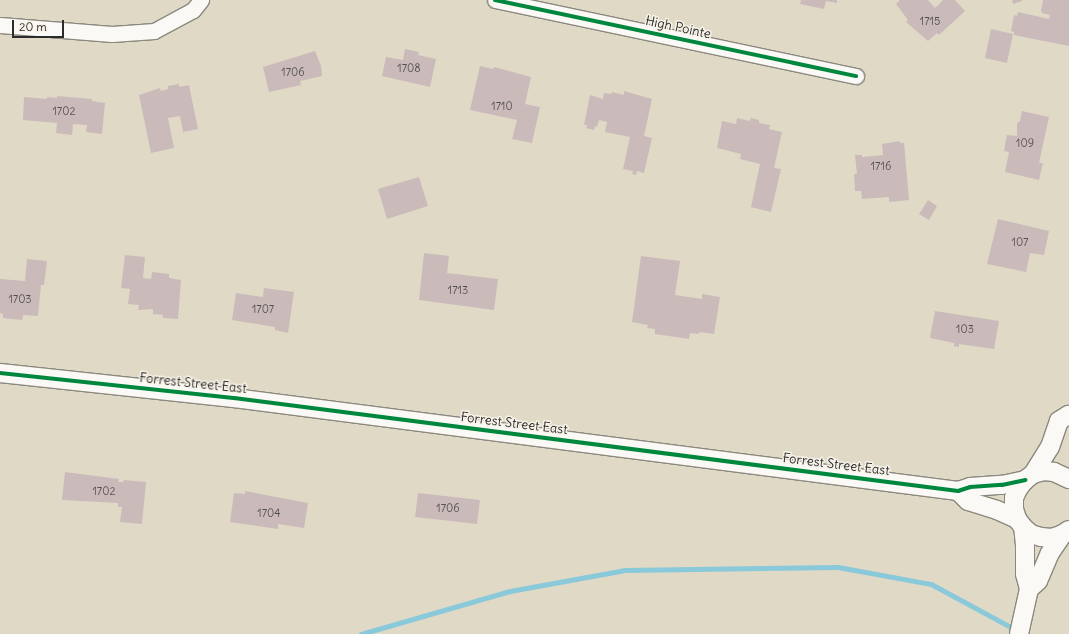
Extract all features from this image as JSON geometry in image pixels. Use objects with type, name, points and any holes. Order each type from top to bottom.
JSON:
[{"type":"street","points":[[0,25],[112,34],[154,31],[193,10],[201,0]]},
{"type":"street","name":"High Pointe","points":[[495,0],[856,76]]},
{"type":"street","name":"Forrest Street East","points":[[0,373],[234,398],[958,491],[970,487],[1002,485],[1044,471],[1054,472],[1069,479]]},
{"type":"street","points":[[1030,589],[1025,574],[1025,545],[1014,498],[1018,488],[1029,477],[1050,447],[1059,421],[1069,415]]},
{"type":"street","points":[[958,491],[968,501],[997,510],[1020,523],[1031,534],[1052,538],[1066,532]]},
{"type":"street","points":[[1019,634],[1030,589],[1038,581],[1050,553],[1066,532]]},
{"type":"building","points":[[801,0],[837,0],[837,3],[826,1],[824,9],[800,4]]},
{"type":"building","points":[[900,0],[928,0],[935,8],[943,0],[955,0],[965,11],[939,35],[937,33],[928,41],[906,22],[908,20],[896,4]]},
{"type":"building","points":[[1012,0],[1022,0],[1022,1],[1013,4]]},
{"type":"building","points":[[1043,0],[1069,0],[1069,46],[1014,35],[1014,32],[1011,31],[1014,15],[1017,16],[1018,12],[1049,19],[1050,15],[1042,13],[1041,11]]},
{"type":"building","points":[[991,29],[1013,34],[1007,63],[985,58]]},
{"type":"building","points":[[405,49],[419,52],[418,55],[436,59],[430,87],[382,76],[386,57],[403,60]]},
{"type":"building","points":[[315,51],[321,66],[322,76],[300,81],[301,85],[269,92],[263,67]]},
{"type":"building","points":[[480,66],[493,69],[494,67],[531,77],[525,104],[540,107],[532,143],[512,139],[517,120],[470,110]]},
{"type":"building","points":[[179,84],[179,87],[189,85],[198,129],[183,132],[180,116],[168,118],[174,148],[151,153],[139,95],[160,88],[161,91],[168,89],[168,86]]},
{"type":"building","points":[[624,91],[652,99],[644,136],[652,138],[644,173],[637,171],[636,175],[632,174],[633,171],[623,169],[630,137],[605,132],[607,122],[599,120],[597,127],[595,126],[594,130],[586,128],[587,125],[584,125],[590,95],[603,99],[604,93],[611,94],[612,92],[624,95]]},
{"type":"building","points":[[57,96],[92,99],[92,101],[105,103],[102,134],[86,132],[87,125],[73,124],[72,135],[56,133],[57,123],[23,120],[24,97],[47,99],[47,97],[57,98]]},
{"type":"building","points":[[1022,111],[1049,117],[1039,163],[1043,163],[1039,180],[1005,172],[1009,152],[1004,151],[1007,135],[1017,136],[1017,123],[1020,121]]},
{"type":"building","points":[[737,118],[750,121],[751,118],[759,120],[759,123],[770,125],[769,129],[782,132],[774,168],[781,169],[771,212],[751,207],[760,164],[740,159],[741,154],[717,148],[722,121],[736,124]]},
{"type":"building","points":[[900,141],[900,143],[904,143],[909,200],[889,202],[889,197],[862,199],[861,191],[855,191],[854,174],[857,174],[855,155],[862,155],[862,157],[883,155],[882,144]]},
{"type":"building","points":[[419,177],[428,206],[387,219],[378,189]]},
{"type":"building","points":[[928,200],[937,206],[929,220],[919,214]]},
{"type":"building","points":[[998,219],[1049,231],[1044,255],[1030,253],[1026,272],[987,264]]},
{"type":"building","points":[[424,253],[449,256],[447,273],[498,279],[494,310],[419,300]]},
{"type":"building","points":[[125,255],[145,257],[143,278],[151,279],[152,272],[169,274],[169,278],[181,280],[178,319],[163,318],[163,315],[153,314],[153,309],[138,310],[139,305],[128,304],[130,289],[121,288]]},
{"type":"building","points":[[641,256],[680,261],[675,295],[702,299],[702,294],[720,297],[714,334],[699,332],[699,334],[690,333],[689,339],[655,334],[655,329],[647,328],[648,325],[632,322]]},
{"type":"building","points":[[27,259],[47,261],[44,285],[41,285],[38,316],[23,315],[22,320],[3,318],[3,314],[0,313],[0,279],[25,281]]},
{"type":"building","points":[[264,288],[294,292],[288,333],[275,330],[275,327],[232,320],[236,293],[263,297]]},
{"type":"building","points":[[935,311],[999,321],[994,349],[959,344],[959,347],[954,346],[954,343],[930,338]]},
{"type":"building","points":[[65,472],[119,479],[118,482],[123,482],[124,480],[146,482],[142,524],[120,522],[122,507],[118,507],[118,503],[62,500]]},
{"type":"building","points":[[245,491],[308,503],[304,528],[278,524],[278,529],[230,522],[234,493],[245,494]]},
{"type":"building","points":[[418,493],[480,500],[477,524],[415,517]]},
{"type":"waterway","points":[[361,634],[510,591],[625,570],[838,567],[931,584],[1016,630]]},
{"type":"cycle path","points":[[495,0],[856,76]]},
{"type":"cycle path","points":[[0,373],[234,398],[958,491],[970,487],[1002,485],[1025,480]]}]
